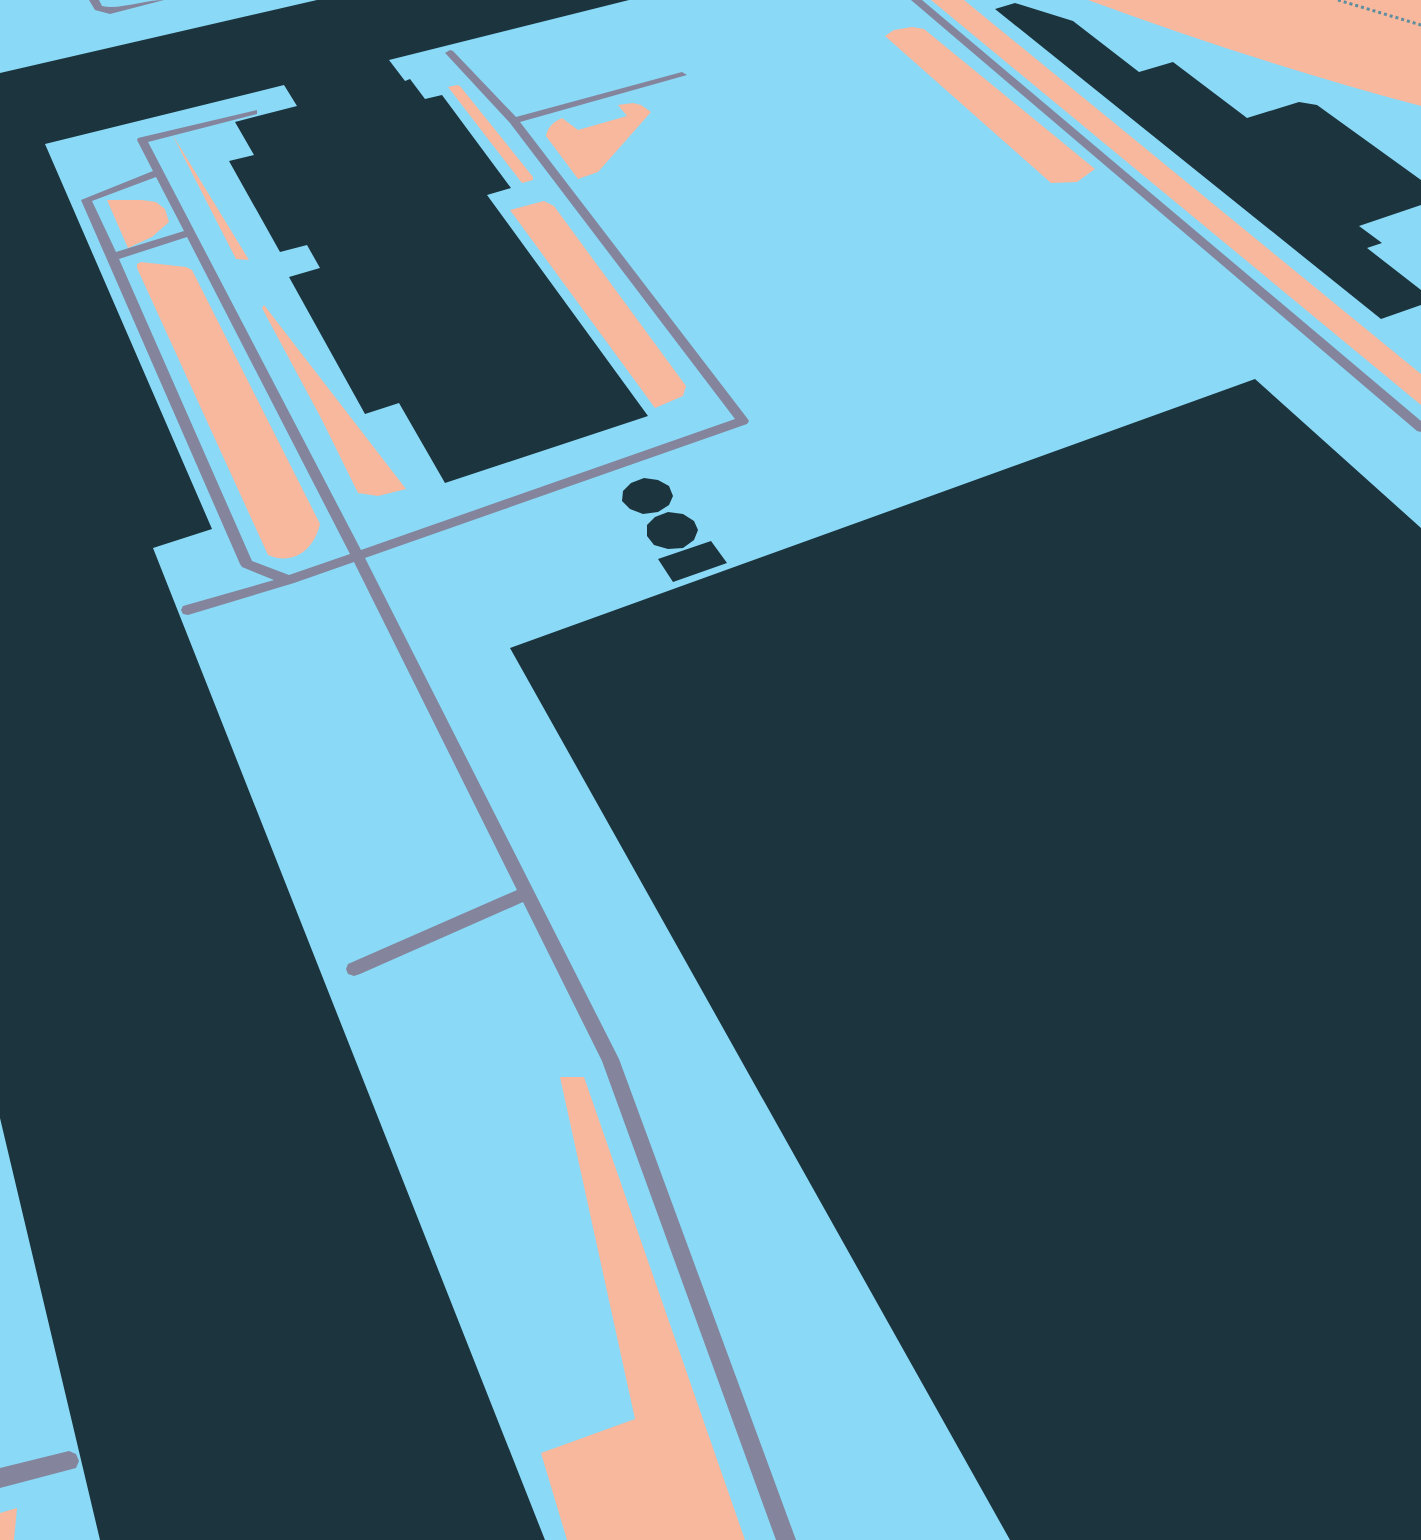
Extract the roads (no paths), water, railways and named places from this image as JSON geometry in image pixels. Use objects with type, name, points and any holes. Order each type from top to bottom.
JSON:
[{"type":"lane","points":[[94,0],[98,8],[110,11],[159,0]]},
{"type":"lane","points":[[916,0],[1421,428]]},
{"type":"lane","points":[[188,610],[289,580],[743,421],[514,121],[450,52]]},
{"type":"lane","points":[[514,121],[682,75]]},
{"type":"lane","points":[[254,112],[142,140],[357,555],[610,1059],[786,1540]]},
{"type":"lane","points":[[159,172],[86,200],[247,564],[289,580]]},
{"type":"lane","points":[[112,257],[190,233]]},
{"type":"lane","points":[[354,969],[528,892]]},
{"type":"lane","points":[[0,1478],[69,1461]]}]
